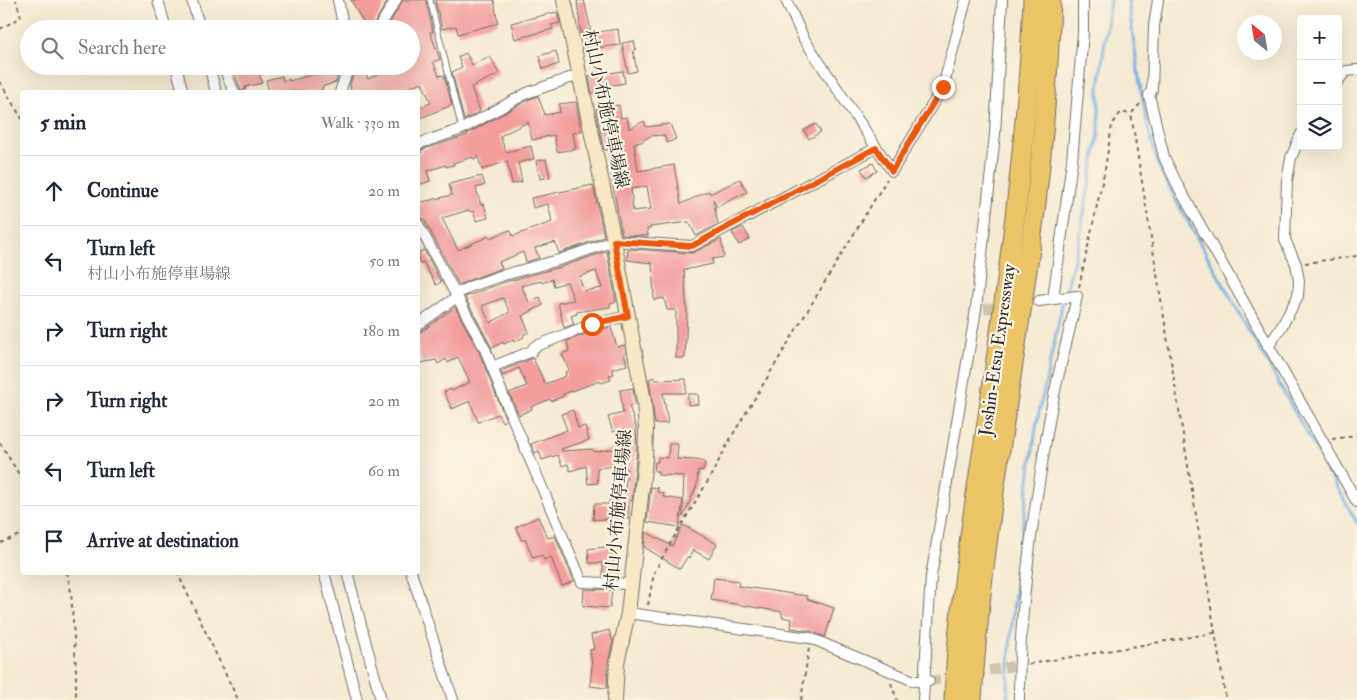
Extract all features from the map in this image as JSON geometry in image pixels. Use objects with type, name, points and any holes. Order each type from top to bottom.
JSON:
[{"type":"highway","name":"Joshin-Etsu Expressway","points":[[954,700],[956,647],[967,548],[986,430],[1021,167],[1033,0]]},
{"type":"highway","name":"Joshin-Etsu Expressway","points":[[972,700],[985,551],[1040,169],[1051,0]]},
{"type":"main road","name":"村山小布施停車場線","points":[[564,0],[581,74],[644,401],[646,430],[645,460],[628,613],[617,664],[614,700]]},
{"type":"street","points":[[158,0],[164,20]]},
{"type":"street","points":[[338,0],[342,20]]},
{"type":"street","points":[[384,20],[396,0]]},
{"type":"street","points":[[786,0],[804,39],[892,171],[943,87],[966,0]]},
{"type":"street","points":[[923,700],[927,681],[930,577],[980,309],[996,134],[1002,0]]},
{"type":"street","points":[[1053,299],[1072,161],[1084,0]]},
{"type":"street","points":[[1158,0],[1154,26],[1152,90],[1149,95],[1164,157],[1178,186],[1268,347],[1357,502]]},
{"type":"street","points":[[193,2],[198,20]]},
{"type":"street","points":[[193,2],[202,20]]},
{"type":"street","points":[[1342,76],[1346,71],[1357,70]]},
{"type":"street","points":[[420,143],[462,129],[527,93],[581,74]]},
{"type":"street","points":[[178,75],[182,90]]},
{"type":"street","points":[[211,75],[215,90]]},
{"type":"street","points":[[226,75],[233,90]]},
{"type":"street","points":[[341,90],[345,75]]},
{"type":"street","points":[[1268,347],[1298,296],[1299,281],[1296,264],[1285,240],[1286,181],[1291,158],[1297,144]]},
{"type":"street","points":[[420,324],[469,287],[614,241],[692,246],[876,148]]},
{"type":"street","points":[[420,228],[485,349],[582,582],[630,584]]},
{"type":"street","points":[[1019,700],[1016,666],[1029,557],[1050,415],[1077,296],[1039,301]]},
{"type":"street","points":[[492,367],[532,351],[534,347],[592,324],[628,316]]},
{"type":"street","points":[[325,575],[357,700]]},
{"type":"street","points":[[348,575],[381,700]]},
{"type":"street","points":[[412,575],[453,700]]},
{"type":"street","points":[[628,613],[810,638],[914,681],[927,681]]},
{"type":"lane","points":[[430,0],[462,129]]},
{"type":"path","points":[[0,29],[21,18],[16,0]]},
{"type":"path","points":[[0,82],[20,116]]},
{"type":"path","points":[[1136,108],[1131,114],[1226,700]]},
{"type":"path","points":[[1077,296],[1105,169],[1112,125],[1121,112],[1131,114]]},
{"type":"path","points":[[646,616],[654,573],[671,542],[708,481],[732,436],[892,171]]},
{"type":"path","points":[[1296,264],[1357,256]]},
{"type":"path","points":[[1323,440],[1357,436]]},
{"type":"path","points":[[0,443],[20,476]]},
{"type":"path","points":[[0,543],[20,535]]},
{"type":"path","points":[[68,575],[71,592],[76,658],[76,700]]},
{"type":"path","points":[[178,575],[238,700]]},
{"type":"path","points":[[1016,666],[1214,633]]},
{"type":"path","points":[[802,700],[810,638]]},
{"type":"path","points":[[883,669],[897,700]]},
{"type":"building","points":[[351,0],[388,0],[376,20],[362,20]]},
{"type":"building","points":[[403,0],[426,0],[433,32],[430,32],[440,59],[433,62],[439,76],[444,75],[452,105],[420,118],[420,107],[431,103],[422,82],[403,90],[351,90],[350,83],[354,75],[366,75],[368,79],[376,75],[420,75],[420,20],[391,20]]},
{"type":"building","points":[[435,0],[494,0],[498,23],[458,34],[456,26],[442,29]]},
{"type":"building","points":[[584,0],[591,31],[581,33],[577,1]]},
{"type":"building","points":[[557,12],[560,23],[551,25],[553,29],[515,39],[511,23]]},
{"type":"building","points":[[618,29],[620,45],[587,49],[585,34]]},
{"type":"building","points":[[634,41],[636,50],[633,51],[637,71],[628,73],[622,43]]},
{"type":"building","points":[[556,51],[559,64],[543,69],[539,56]]},
{"type":"building","points":[[466,53],[472,65],[490,56],[499,74],[471,87],[480,111],[464,120],[452,72],[462,67],[458,57]]},
{"type":"building","points":[[623,71],[625,83],[607,86],[608,90],[592,93],[589,76]]},
{"type":"building","points":[[235,75],[260,75],[262,83],[241,90]]},
{"type":"building","points":[[311,75],[338,75],[336,82],[322,87],[323,89],[320,90],[268,90],[266,80],[282,76],[283,81],[289,79],[289,81]]},
{"type":"building","points":[[538,96],[545,115],[560,112],[559,104],[576,102],[581,131],[573,133],[576,149],[557,152],[554,135],[532,140],[528,122],[500,136],[506,152],[531,146],[534,159],[518,163],[522,182],[512,184],[507,161],[482,170],[478,157],[473,159],[473,157],[453,163],[454,165],[446,167],[446,165],[427,171],[430,181],[420,184],[421,150],[468,135]]},
{"type":"building","points":[[619,105],[621,118],[627,117],[629,129],[644,121],[646,127],[670,124],[676,139],[667,143],[664,135],[650,136],[641,142],[634,143],[638,171],[674,165],[681,204],[709,191],[710,194],[740,179],[747,192],[717,207],[713,199],[718,224],[696,236],[689,222],[650,227],[647,229],[648,236],[622,235],[611,175],[615,175],[611,149],[604,150],[596,109]],"holes":[[[647,186],[651,209],[633,211],[631,189]]]},
{"type":"building","points":[[816,124],[821,132],[809,139],[804,130]]},
{"type":"building","points":[[546,159],[550,177],[540,179],[536,161]]},
{"type":"building","points":[[873,163],[877,171],[866,177],[861,169]]},
{"type":"building","points":[[482,176],[485,185],[476,188],[481,205],[484,204],[488,218],[476,221],[473,211],[470,212],[469,210],[442,218],[458,250],[489,236],[490,238],[510,230],[513,236],[552,222],[548,204],[533,208],[531,198],[593,185],[604,237],[559,253],[555,242],[535,248],[539,258],[526,262],[523,252],[499,262],[502,268],[459,285],[424,219],[420,218],[420,203],[452,195],[449,184]]},
{"type":"building","points":[[743,227],[750,239],[739,245],[732,232]]},
{"type":"building","points":[[721,239],[724,257],[712,259],[713,264],[684,270],[687,313],[685,358],[676,358],[676,310],[667,310],[664,298],[654,300],[652,263],[627,260],[628,249],[692,253]]},
{"type":"building","points":[[424,250],[441,282],[436,285],[423,262],[420,264],[420,252]]},
{"type":"building","points":[[607,251],[616,302],[610,303],[610,307],[576,312],[577,314],[571,316],[574,324],[564,328],[558,303],[574,300],[567,282],[554,286],[552,279],[542,283],[541,281],[521,286],[529,302],[540,297],[543,305],[522,316],[529,332],[523,335],[524,337],[514,342],[513,340],[504,344],[503,342],[492,348],[465,297],[502,283],[564,266]],"holes":[[[596,271],[602,288],[584,291],[579,277]],[[503,298],[510,312],[490,323],[482,306]]]},
{"type":"building","points":[[455,307],[479,352],[506,420],[502,422],[498,414],[478,422],[470,401],[452,409],[444,392],[451,389],[452,391],[470,382],[458,357],[448,363],[446,359],[438,364],[436,360],[421,363],[420,332]]},
{"type":"building","points":[[611,327],[617,347],[625,345],[626,353],[624,353],[627,365],[612,369],[614,374],[609,375],[611,380],[601,383],[600,381],[563,394],[564,396],[551,401],[550,399],[531,407],[532,409],[519,415],[509,393],[527,386],[519,368],[503,376],[501,371],[533,358],[545,384],[566,376],[565,372],[569,370],[562,354],[569,351],[567,341]]},
{"type":"building","points":[[654,377],[655,380],[686,379],[686,393],[663,393],[668,423],[655,424],[649,379]]},
{"type":"building","points":[[633,388],[635,405],[629,406],[636,427],[637,446],[632,501],[629,500],[629,519],[611,517],[610,519],[593,520],[594,504],[609,504],[609,501],[611,501],[611,489],[625,489],[627,468],[615,466],[597,468],[598,483],[588,484],[586,466],[570,471],[568,464],[562,466],[558,455],[542,460],[539,451],[535,453],[531,444],[567,430],[561,414],[573,410],[578,428],[585,426],[589,440],[561,449],[562,451],[592,449],[594,452],[624,447],[624,429],[613,432],[608,417],[623,413],[620,390]]},
{"type":"building","points":[[688,394],[698,394],[699,404],[688,405]]},
{"type":"building","points":[[669,444],[678,444],[677,459],[705,462],[703,471],[698,470],[697,485],[683,517],[684,476],[658,475],[658,471],[654,471],[655,462],[658,462],[658,457],[668,458]]},
{"type":"building","points":[[651,487],[658,488],[657,492],[664,493],[663,497],[683,500],[679,527],[647,522]]},
{"type":"building","points":[[538,517],[548,538],[555,536],[574,581],[562,586],[551,557],[544,560],[542,555],[533,558],[525,539],[522,541],[516,527]]},
{"type":"building","points":[[683,525],[717,544],[709,559],[693,550],[680,569],[644,547],[646,532],[672,546]]},
{"type":"building","points":[[613,546],[614,572],[618,572],[618,577],[603,576],[603,563],[589,563],[588,549]]},
{"type":"building","points":[[714,578],[739,581],[738,586],[807,596],[807,599],[834,608],[825,637],[811,631],[791,628],[792,619],[782,617],[782,612],[711,600]]},
{"type":"building","points":[[584,589],[612,590],[610,608],[583,606]]},
{"type":"building","points":[[609,630],[613,642],[608,662],[607,688],[590,686],[592,666],[590,650],[594,649],[591,635]]},
{"type":"waterway","points":[[1065,295],[1079,240],[1099,133],[1099,88],[1110,0]]},
{"type":"waterway","points":[[1128,0],[1143,103],[1152,144],[1160,169],[1357,523]]},
{"type":"waterway","points":[[1007,700],[1011,633],[1019,555],[1036,427],[1063,301]]},
{"type":"tunnel","points":[[984,309],[1005,306]]},
{"type":"tunnel","points":[[930,681],[1013,666]]},
{"type":"route","points":[[592,324],[628,316],[614,241],[692,246],[876,148],[892,171],[943,87]]}]
